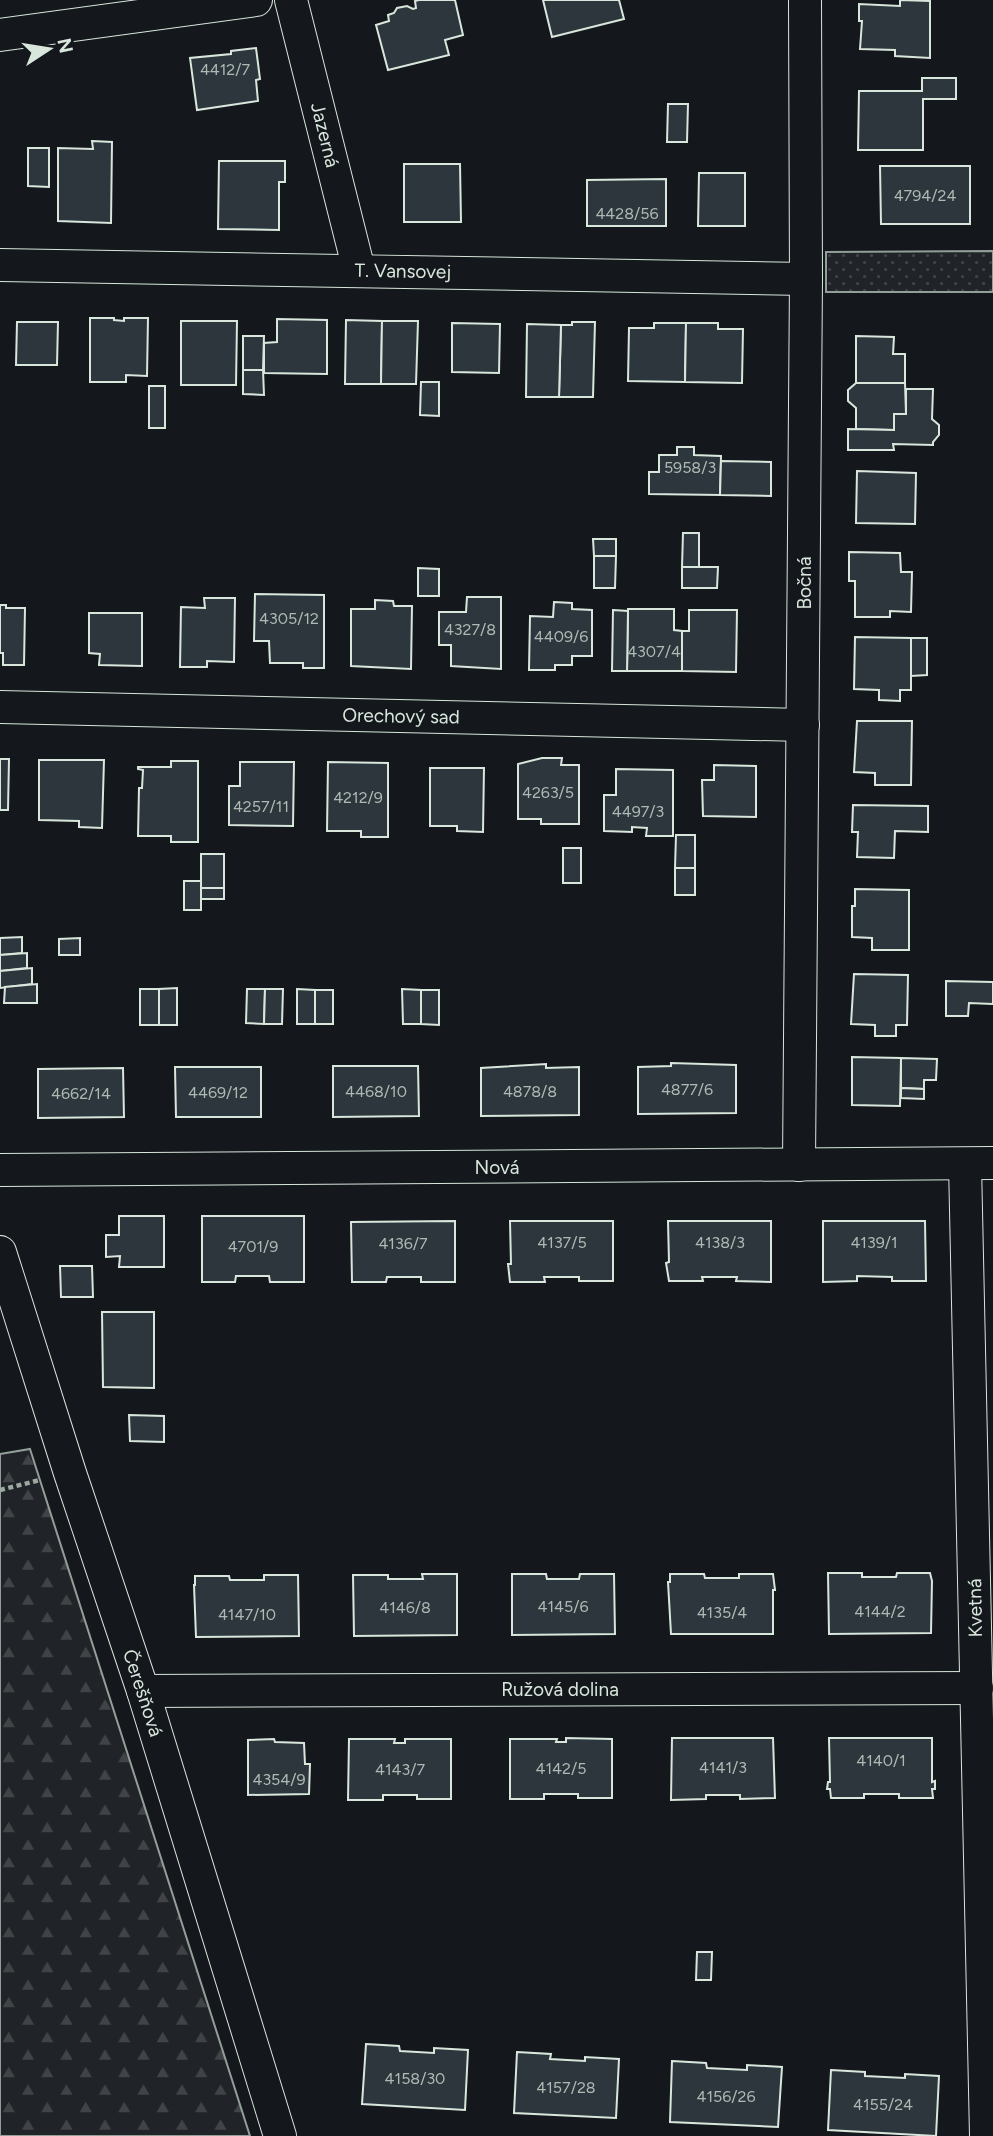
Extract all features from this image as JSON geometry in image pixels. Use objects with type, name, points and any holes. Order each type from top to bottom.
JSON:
[{"type":"street","points":[[0,35],[256,0]]},
{"type":"street","name":"Jazerná","points":[[292,0],[359,270]]},
{"type":"street","name":"Bočná","points":[[799,1165],[806,279],[805,0]]},
{"type":"street","name":"T. Vansovej","points":[[0,265],[806,279]]},
{"type":"street","name":"Orechový sad","points":[[0,707],[803,725]]},
{"type":"street","name":"Nová","points":[[0,1170],[979,1163]]},
{"type":"street","name":"Kvetná","points":[[979,1163],[977,1688],[986,2136]]},
{"type":"street","name":"Čerešňová","points":[[0,1252],[143,1691],[280,2136]]},
{"type":"street","name":"Ružová dolina","points":[[143,1691],[977,1688]]},
{"type":"green space","points":[[993,251],[993,292],[826,292],[826,252]]},
{"type":"green space","points":[[30,1449],[250,2136],[0,2136],[0,1454]]},
{"type":"building","points":[[455,0],[463,35],[445,40],[449,55],[388,70],[376,25],[389,21],[388,15],[394,13],[397,8],[416,8],[415,1]]},
{"type":"building","points":[[543,0],[619,0],[624,19],[552,37]]},
{"type":"building","points":[[900,0],[930,1],[930,58],[895,56],[895,50],[860,49],[862,21],[859,21],[859,4],[900,6]]},
{"type":"building","points":[[256,48],[260,79],[256,80],[258,101],[197,110],[190,58],[231,54],[231,51]]},
{"type":"building","points":[[922,78],[956,78],[956,99],[923,99],[923,150],[858,150],[859,91],[922,91]]},
{"type":"building","points":[[668,104],[688,104],[687,142],[667,142]]},
{"type":"building","points":[[92,141],[112,142],[111,223],[58,221],[58,148],[93,149]]},
{"type":"building","points":[[28,148],[49,148],[49,187],[28,186]]},
{"type":"building","points":[[219,161],[285,161],[285,182],[279,182],[279,230],[218,229]]},
{"type":"building","points":[[404,164],[460,164],[461,222],[404,222]]},
{"type":"building","points":[[880,166],[970,166],[970,224],[881,224]]},
{"type":"building","points":[[699,173],[745,173],[745,226],[698,226]]},
{"type":"building","points":[[666,179],[666,226],[587,226],[587,180]]},
{"type":"building","points":[[90,318],[114,318],[124,321],[124,318],[148,318],[147,376],[126,375],[126,382],[90,382]]},
{"type":"building","points":[[277,319],[327,320],[327,374],[264,373],[264,343],[277,342]]},
{"type":"building","points":[[346,320],[382,321],[381,384],[345,384]]},
{"type":"building","points":[[181,321],[237,321],[236,385],[181,385]]},
{"type":"building","points":[[382,321],[418,321],[416,384],[381,384]]},
{"type":"building","points":[[17,322],[58,322],[57,365],[16,365]]},
{"type":"building","points":[[572,322],[595,322],[593,397],[559,397],[561,325],[572,325]]},
{"type":"building","points":[[452,323],[500,324],[499,373],[452,372]]},
{"type":"building","points":[[654,323],[686,323],[685,382],[628,381],[629,328],[654,328]]},
{"type":"building","points":[[686,323],[718,323],[718,329],[743,329],[742,383],[685,382]]},
{"type":"building","points":[[527,324],[561,325],[559,397],[526,397]]},
{"type":"building","points":[[243,336],[264,336],[263,370],[243,370]]},
{"type":"building","points":[[856,336],[894,337],[893,354],[905,354],[905,383],[856,383]]},
{"type":"building","points":[[243,370],[263,370],[264,395],[243,394]]},
{"type":"building","points":[[421,382],[439,382],[439,416],[420,415]]},
{"type":"building","points":[[856,383],[905,383],[906,414],[894,414],[894,430],[856,429],[856,408],[848,401],[848,390]]},
{"type":"building","points":[[149,386],[165,386],[165,428],[149,428]]},
{"type":"building","points":[[906,389],[933,389],[932,419],[939,425],[939,435],[933,445],[893,444],[894,450],[848,450],[848,429],[894,430],[894,414],[906,414]]},
{"type":"building","points":[[677,447],[694,447],[694,455],[721,456],[720,495],[649,494],[649,472],[659,472],[659,455],[677,455]]},
{"type":"building","points":[[721,461],[771,462],[771,496],[720,495]]},
{"type":"building","points":[[857,471],[916,473],[915,524],[856,523]]},
{"type":"building","points":[[683,533],[699,533],[699,567],[682,567]]},
{"type":"building","points":[[593,539],[616,539],[616,556],[594,556]]},
{"type":"building","points":[[849,552],[900,553],[901,572],[912,572],[911,612],[890,611],[890,617],[855,617],[855,581],[849,581]]},
{"type":"building","points":[[594,556],[616,556],[615,588],[594,588]]},
{"type":"building","points":[[682,567],[718,567],[717,588],[682,588]]},
{"type":"building","points":[[418,568],[439,569],[439,596],[418,596]]},
{"type":"building","points":[[255,594],[324,595],[324,668],[303,668],[303,663],[270,663],[269,641],[254,641]]},
{"type":"building","points":[[467,597],[501,597],[501,669],[451,666],[451,645],[439,645],[439,612],[466,612]]},
{"type":"building","points":[[204,598],[235,598],[234,662],[207,661],[207,667],[180,667],[181,607],[205,608]]},
{"type":"building","points":[[375,600],[393,601],[394,606],[412,606],[411,669],[351,666],[351,609],[375,609]]},
{"type":"building","points":[[554,602],[572,603],[572,609],[592,610],[592,656],[572,656],[572,665],[555,665],[555,670],[529,670],[530,616],[553,617]]},
{"type":"building","points":[[0,605],[6,605],[6,608],[25,608],[24,665],[3,665],[3,653],[0,653]]},
{"type":"building","points":[[628,609],[674,609],[674,630],[682,631],[682,671],[627,671]]},
{"type":"building","points":[[613,610],[628,611],[627,671],[612,671]]},
{"type":"building","points":[[689,610],[737,610],[736,672],[682,671],[682,631],[689,631]]},
{"type":"building","points":[[89,613],[142,613],[142,666],[99,665],[100,654],[89,653]]},
{"type":"building","points":[[855,637],[911,638],[911,690],[900,690],[900,701],[879,700],[879,690],[854,689]]},
{"type":"building","points":[[911,638],[927,638],[927,675],[911,676]]},
{"type":"building","points":[[857,721],[912,721],[911,785],[875,785],[875,773],[854,772]]},
{"type":"building","points":[[542,758],[562,758],[561,765],[579,765],[579,824],[541,824],[541,819],[518,819],[518,764]]},
{"type":"building","points":[[0,759],[9,759],[8,810],[0,810]]},
{"type":"building","points":[[39,760],[104,760],[102,828],[79,827],[79,821],[39,820]]},
{"type":"building","points":[[171,761],[198,761],[198,842],[171,842],[171,836],[138,836],[139,788],[142,788],[143,770],[138,767],[171,767]]},
{"type":"building","points":[[240,762],[294,762],[293,826],[229,825],[229,786],[240,786]]},
{"type":"building","points":[[328,762],[388,763],[388,837],[361,837],[361,831],[327,831]]},
{"type":"building","points":[[714,765],[756,766],[756,817],[703,816],[702,780],[714,780]]},
{"type":"building","points":[[430,768],[484,768],[483,832],[457,831],[457,826],[430,826]]},
{"type":"building","points":[[616,769],[673,770],[673,836],[646,836],[647,828],[632,827],[632,832],[604,831],[604,795],[616,795]]},
{"type":"building","points":[[853,805],[928,806],[928,832],[895,831],[894,858],[857,857],[858,832],[852,832]]},
{"type":"building","points":[[676,835],[695,835],[695,868],[675,868]]},
{"type":"building","points":[[563,848],[581,848],[581,883],[563,883]]},
{"type":"building","points":[[201,854],[224,854],[224,888],[201,888]]},
{"type":"building","points":[[675,868],[695,868],[695,895],[675,895]]},
{"type":"building","points":[[184,881],[201,881],[201,910],[184,910]]},
{"type":"building","points":[[201,888],[224,888],[224,899],[201,899]]},
{"type":"building","points":[[855,889],[909,890],[909,950],[872,950],[872,938],[852,937]]},
{"type":"building","points":[[22,937],[22,953],[0,955],[0,938]]},
{"type":"building","points":[[80,938],[80,955],[59,955],[59,939]]},
{"type":"building","points":[[27,953],[27,968],[0,971],[0,955]]},
{"type":"building","points":[[32,968],[32,984],[0,988],[0,971]]},
{"type":"building","points":[[854,974],[908,975],[907,1025],[896,1025],[896,1036],[875,1036],[875,1025],[851,1024]]},
{"type":"building","points":[[946,981],[993,982],[993,1004],[969,1003],[968,1016],[946,1016]]},
{"type":"building","points":[[37,984],[37,1003],[4,1003],[5,987]]},
{"type":"building","points":[[177,988],[177,1025],[159,1025],[159,989]]},
{"type":"building","points":[[140,989],[159,989],[159,1025],[140,1025]]},
{"type":"building","points":[[247,989],[265,989],[264,1024],[246,1023]]},
{"type":"building","points":[[265,989],[283,989],[282,1024],[264,1024]]},
{"type":"building","points":[[297,989],[315,990],[315,1024],[297,1024]]},
{"type":"building","points":[[402,989],[421,990],[421,1024],[403,1024]]},
{"type":"building","points":[[315,990],[333,990],[333,1024],[315,1024]]},
{"type":"building","points":[[421,990],[439,990],[439,1025],[421,1024]]},
{"type":"building","points":[[852,1057],[901,1058],[900,1106],[852,1105]]},
{"type":"building","points":[[901,1058],[937,1059],[936,1080],[924,1080],[924,1089],[901,1088]]},
{"type":"building","points":[[671,1063],[736,1065],[736,1113],[638,1114],[638,1067],[671,1066]]},
{"type":"building","points":[[546,1064],[546,1068],[579,1067],[579,1115],[481,1116],[481,1068]]},
{"type":"building","points":[[333,1066],[418,1066],[419,1116],[333,1117]]},
{"type":"building","points":[[175,1067],[261,1067],[261,1117],[176,1117]]},
{"type":"building","points":[[123,1068],[124,1117],[38,1118],[38,1069]]},
{"type":"building","points":[[901,1088],[924,1089],[924,1099],[901,1098]]},
{"type":"building","points":[[119,1216],[164,1216],[164,1267],[119,1267],[120,1256],[106,1257],[106,1235],[119,1235]]},
{"type":"building","points":[[202,1216],[304,1216],[304,1282],[270,1282],[269,1276],[236,1276],[235,1282],[202,1282]]},
{"type":"building","points":[[455,1221],[455,1282],[421,1282],[421,1277],[387,1277],[386,1282],[352,1282],[351,1222]]},
{"type":"building","points":[[510,1221],[613,1221],[613,1281],[544,1277],[545,1282],[510,1282]]},
{"type":"building","points":[[668,1221],[771,1221],[771,1282],[736,1281],[737,1277],[669,1281],[666,1263],[669,1262]]},
{"type":"building","points":[[823,1221],[925,1221],[926,1281],[892,1281],[892,1277],[857,1276],[857,1281],[823,1282]]},
{"type":"building","points":[[60,1266],[92,1266],[93,1297],[61,1297]]},
{"type":"building","points":[[102,1312],[154,1312],[154,1388],[103,1387]]},
{"type":"building","points":[[129,1415],[164,1416],[164,1442],[130,1441]]},
{"type":"building","points":[[828,1573],[896,1577],[897,1573],[930,1573],[931,1633],[829,1634]]},
{"type":"building","points":[[422,1574],[457,1574],[457,1635],[354,1636],[353,1575],[423,1579]]},
{"type":"building","points":[[512,1574],[546,1574],[547,1579],[579,1579],[580,1574],[614,1574],[615,1634],[512,1635]]},
{"type":"building","points":[[670,1574],[739,1578],[739,1574],[773,1574],[773,1634],[671,1634],[668,1582]]},
{"type":"building","points":[[264,1575],[298,1575],[299,1636],[196,1637],[195,1576],[264,1580]]},
{"type":"building","points":[[566,1738],[612,1739],[612,1798],[544,1794],[544,1799],[510,1799],[510,1739],[557,1739],[556,1742],[566,1742]]},
{"type":"building","points":[[672,1738],[773,1738],[775,1798],[740,1799],[740,1795],[706,1795],[706,1799],[671,1800]]},
{"type":"building","points":[[829,1738],[932,1738],[932,1782],[935,1781],[933,1798],[864,1794],[864,1798],[831,1798],[830,1789],[827,1789],[830,1782]]},
{"type":"building","points":[[274,1739],[275,1742],[304,1743],[305,1764],[310,1764],[309,1794],[248,1795],[248,1740]]},
{"type":"building","points":[[349,1739],[395,1739],[394,1743],[405,1743],[405,1739],[451,1739],[451,1799],[383,1795],[383,1800],[348,1800]]},
{"type":"building","points":[[697,1952],[712,1952],[711,1980],[696,1980]]},
{"type":"building","points":[[366,2044],[399,2046],[400,2051],[434,2053],[434,2048],[468,2050],[465,2110],[362,2104]]},
{"type":"building","points":[[517,2052],[551,2054],[550,2059],[619,2059],[616,2118],[514,2113]]},
{"type":"building","points":[[672,2061],[706,2063],[707,2068],[747,2070],[747,2065],[782,2067],[778,2127],[670,2122]]},
{"type":"building","points":[[831,2070],[865,2072],[865,2076],[939,2076],[936,2136],[828,2130]]}]
